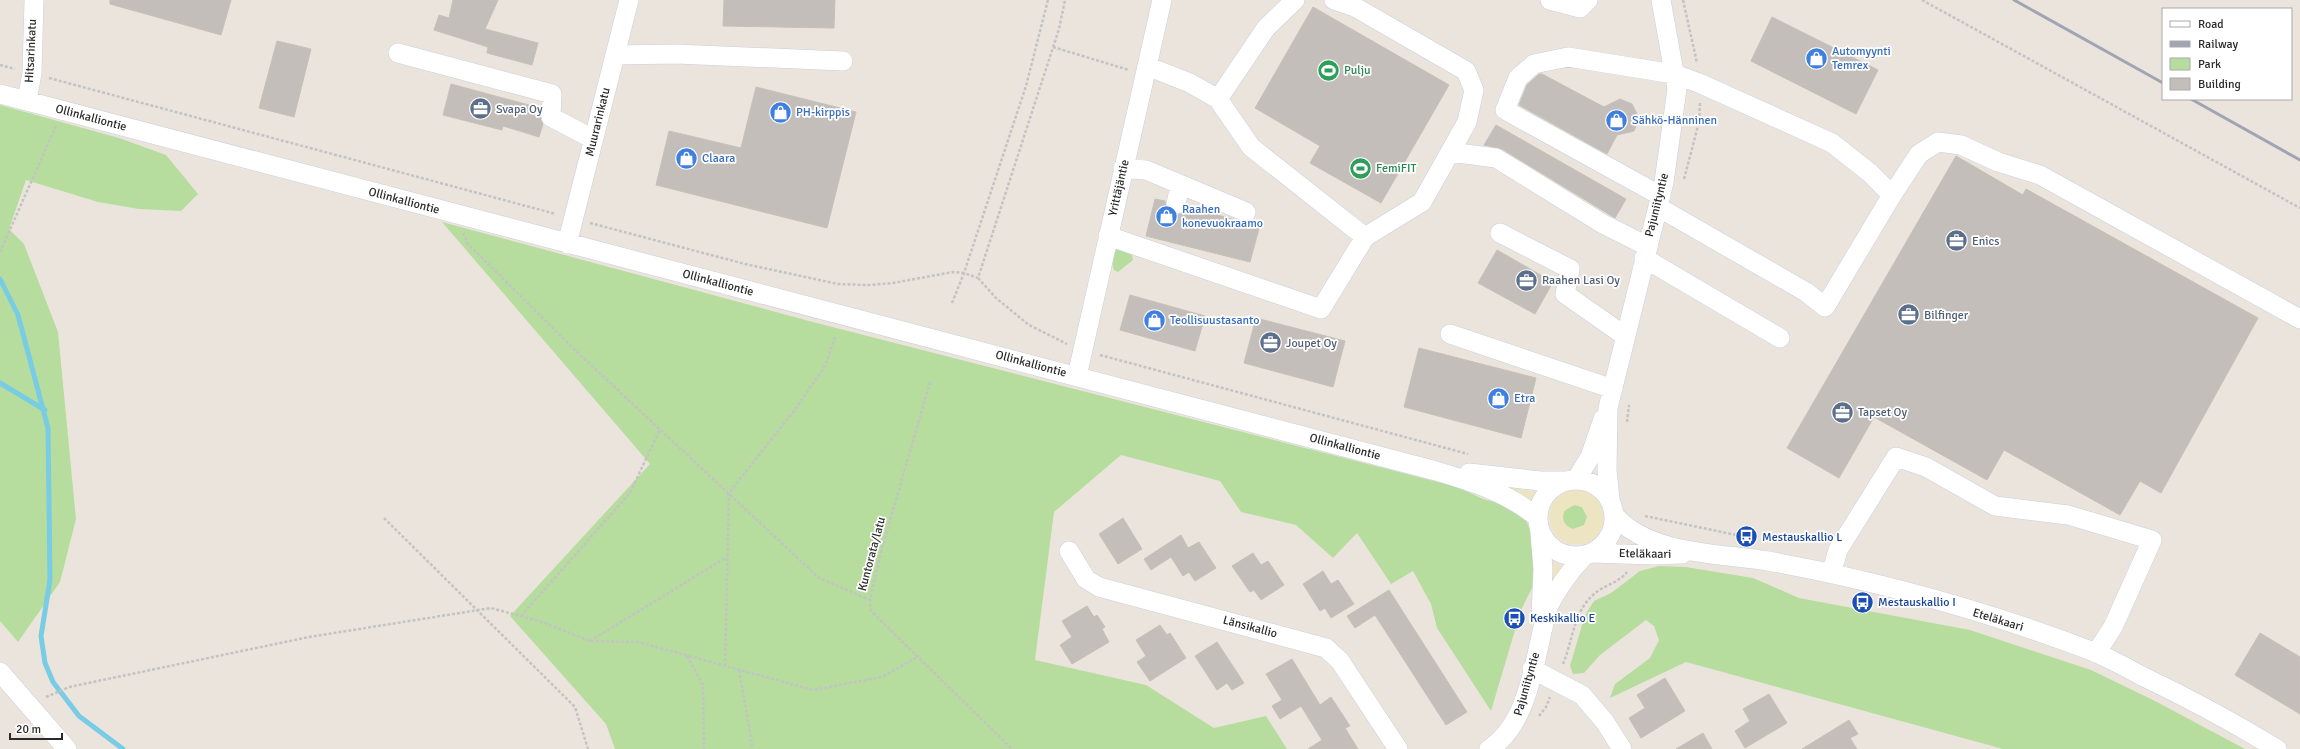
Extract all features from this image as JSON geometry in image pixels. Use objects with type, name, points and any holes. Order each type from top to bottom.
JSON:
[{"type":"street","name":"Hitsarinkatu","points":[[27,101],[32,73],[34,0]]},
{"type":"street","name":"Muurarinkatu","points":[[567,244],[629,0]]},
{"type":"street","name":"Yrittäjäntie","points":[[1077,376],[1162,0]]},
{"type":"street","points":[[1218,99],[1266,28],[1295,0]]},
{"type":"street","points":[[1108,236],[1321,309],[1365,237],[1422,202],[1467,122],[1474,90],[1466,71],[1355,7],[1334,0]]},
{"type":"street","points":[[1550,0],[1580,8],[1588,0]]},
{"type":"street","name":"Pajuniityntie","points":[[1571,480],[1590,457],[1600,426],[1608,408],[1659,202],[1677,89],[1661,0]]},
{"type":"street","points":[[398,53],[552,94],[551,117],[593,139]]},
{"type":"street","points":[[615,55],[676,54],[843,61]]},
{"type":"street","points":[[1892,195],[1870,173],[1832,143],[1699,83],[1674,74],[1568,57],[1534,64],[1518,78],[1504,110],[1659,202],[1806,292],[1825,307],[1918,154],[1938,142],[1961,145],[1998,162],[2040,175],[2300,319]]},
{"type":"street","points":[[1146,70],[1190,83],[1218,99],[1251,147],[1365,237]]},
{"type":"street","name":"Ollinkalliontie","points":[[0,94],[1436,471],[1497,492],[1515,501],[1539,525]]},
{"type":"street","points":[[1450,152],[1496,158],[1603,224],[1780,338]]},
{"type":"street","points":[[1124,168],[1146,170],[1246,212]]},
{"type":"street","points":[[1176,204],[1180,185]]},
{"type":"street","points":[[1500,233],[1570,269],[1565,294],[1625,336]]},
{"type":"street","points":[[1450,334],[1613,389]]},
{"type":"street","name":"Pajuniityntie","points":[[1608,408],[1607,470],[1612,508]]},
{"type":"street","points":[[1831,574],[1838,550],[1896,457],[1926,467],[1995,506],[2068,515],[2152,540],[2113,627],[2096,653]]},
{"type":"street","name":"Ollinkalliontie","points":[[1436,471],[1540,481],[1571,480]]},
{"type":"street","points":[[1571,480],[1598,486],[1612,508],[1613,529],[1608,541],[1588,554],[1576,556],[1559,553],[1551,547],[1539,525],[1538,512],[1545,496],[1556,486],[1571,480]]},
{"type":"street","name":"Eteläkaari","points":[[1612,508],[1624,526],[1638,534],[1697,552],[1740,556],[1831,574],[1944,603],[2012,623],[2096,653],[2182,695],[2277,749]]},
{"type":"street","name":"Pajuniityntie","points":[[1539,525],[1543,551],[1541,631]]},
{"type":"street","name":"Länsikallio","points":[[1069,551],[1086,579],[1099,587],[1326,648],[1340,661],[1398,749]]},
{"type":"street","name":"Eteläkaari","points":[[1588,554],[1670,555],[1697,552]]},
{"type":"street","name":"Pajuniityntie","points":[[1489,749],[1505,737],[1523,707],[1541,631],[1548,607],[1556,590],[1568,573],[1588,554]]},
{"type":"street","points":[[1532,669],[1582,695],[1592,705],[1622,749]]},
{"type":"street","points":[[0,672],[67,749]]},
{"type":"path","points":[[952,303],[964,273],[1026,86],[1048,0]]},
{"type":"path","points":[[978,278],[1053,47],[1065,0]]},
{"type":"path","points":[[1683,0],[1697,60],[1699,83],[1699,122],[1684,181]]},
{"type":"path","points":[[1922,0],[2300,208]]},
{"type":"path","points":[[1053,47],[1146,70]]},
{"type":"path","points":[[0,65],[745,264],[838,284],[869,285],[900,282],[942,273],[964,273],[978,278],[996,298],[1045,335],[1082,350],[1123,363],[1470,455]]},
{"type":"path","points":[[0,252],[62,111]]},
{"type":"path","points":[[453,214],[468,244],[577,352],[819,578],[870,600]]},
{"type":"path","points":[[725,666],[729,493],[796,408],[825,366],[835,337]]},
{"type":"path","name":"Kuntorata/latu","points":[[930,382],[881,552],[870,600],[871,611],[919,656],[1012,749]]},
{"type":"path","points":[[1627,430],[1629,401]]},
{"type":"path","points":[[521,616],[630,493],[660,429]]},
{"type":"path","points":[[1638,534],[1643,515],[1746,537]]},
{"type":"path","points":[[384,518],[575,707],[588,749]]},
{"type":"path","points":[[1536,720],[1546,707],[1584,605],[1592,596],[1618,581],[1627,573],[1633,554]]},
{"type":"path","points":[[590,641],[727,557]]},
{"type":"path","points":[[49,695],[69,687],[309,637],[491,608],[542,622],[590,641],[638,642],[813,690],[882,677],[919,656]]},
{"type":"path","points":[[686,655],[704,685],[704,749]]},
{"type":"path","points":[[739,670],[753,749]]},
{"type":"green space","points":[[0,105],[119,138],[166,155],[198,194],[181,211],[139,209],[98,202],[26,180],[9,229],[24,244],[58,332],[76,519],[60,582],[18,642],[0,621]]},
{"type":"green space","points":[[442,222],[809,321],[1457,487],[1483,499],[1510,506],[1523,513],[1536,544],[1532,588],[1521,610],[1491,711],[1437,628],[1431,604],[1413,571],[1391,584],[1357,533],[1333,558],[1296,525],[1241,512],[1220,481],[1121,455],[1054,512],[1035,660],[1146,685],[1214,728],[1266,716],[1287,749],[615,749],[606,724],[510,616],[650,464]]},
{"type":"green space","points":[[1118,248],[1132,254],[1133,260],[1118,272],[1114,270],[1112,261],[1114,253]]},
{"type":"green space","points":[[1575,505],[1584,508],[1587,517],[1584,526],[1575,529],[1566,526],[1563,517],[1566,508]]},
{"type":"green space","points":[[1659,566],[1686,567],[1753,578],[1799,598],[1970,630],[2091,670],[2155,701],[2245,749],[2003,749],[1686,662],[1610,698],[1615,684],[1650,658],[1659,640],[1654,626],[1646,620],[1600,655],[1584,673],[1573,674],[1570,666],[1585,615],[1594,601],[1611,593],[1640,571]]},
{"type":"sand","points":[[1505,486],[1535,492],[1536,498],[1534,503]]},
{"type":"sand","points":[[1578,489],[1590,493],[1598,501],[1603,510],[1604,520],[1601,529],[1595,537],[1587,542],[1575,544],[1564,541],[1556,535],[1551,526],[1550,516],[1552,507],[1557,498],[1566,492]],"holes":[[[1574,505],[1582,507],[1587,517],[1584,525],[1573,529],[1568,527],[1563,520],[1564,511]]]},
{"type":"sand","points":[[1549,561],[1564,568],[1547,592]]},
{"type":"building","points":[[110,0],[231,0],[221,35],[110,4]]},
{"type":"building","points":[[453,0],[498,0],[485,29],[538,43],[532,65],[487,53],[488,47],[434,30],[439,15],[449,18]]},
{"type":"building","points":[[724,0],[835,0],[834,28],[723,26]]},
{"type":"building","points":[[1313,7],[1449,85],[1381,203],[1310,163],[1320,146],[1255,108]]},
{"type":"building","points":[[1772,17],[1878,70],[1856,114],[1751,61]]},
{"type":"building","points":[[277,41],[311,49],[294,117],[259,108]]},
{"type":"building","points":[[1539,74],[1542,74],[1604,107],[1620,99],[1632,104],[1639,118],[1634,131],[1617,135],[1607,154],[1519,105],[1527,85]]},
{"type":"building","points":[[451,84],[540,108],[540,117],[543,124],[539,137],[503,126],[502,130],[443,115]]},
{"type":"building","points":[[756,87],[856,112],[827,228],[656,185],[669,131],[741,148]]},
{"type":"building","points":[[1496,125],[1626,199],[1615,218],[1502,149],[1484,145]]},
{"type":"building","points":[[1956,156],[2023,195],[2026,189],[2258,318],[2161,493],[2140,481],[2120,515],[2004,450],[1987,480],[1874,417],[1839,478],[1787,448]]},
{"type":"building","points":[[1155,199],[1165,201],[1166,208],[1173,215],[1180,214],[1187,206],[1242,222],[1260,225],[1250,262],[1146,236]]},
{"type":"building","points":[[1497,250],[1553,282],[1535,314],[1478,283]]},
{"type":"building","points":[[1130,295],[1205,316],[1195,351],[1120,330]]},
{"type":"building","points":[[1256,318],[1345,341],[1333,387],[1244,363]]},
{"type":"building","points":[[1419,348],[1536,378],[1521,438],[1404,407]]},
{"type":"building","points":[[1123,518],[1142,549],[1118,564],[1099,534]]},
{"type":"building","points":[[1181,535],[1188,548],[1199,542],[1216,568],[1195,581],[1189,572],[1183,576],[1171,557],[1151,570],[1144,559]]},
{"type":"building","points":[[1253,553],[1261,565],[1268,561],[1284,585],[1261,600],[1254,590],[1250,592],[1232,566]]},
{"type":"building","points":[[1323,571],[1331,584],[1338,580],[1354,604],[1331,618],[1325,608],[1320,611],[1303,584]]},
{"type":"building","points":[[1389,590],[1467,712],[1446,725],[1375,615],[1355,628],[1347,616]]},
{"type":"building","points":[[1087,606],[1094,617],[1097,615],[1105,627],[1102,629],[1109,642],[1072,664],[1060,645],[1072,637],[1062,621]]},
{"type":"building","points":[[1160,625],[1167,635],[1170,633],[1186,658],[1150,681],[1137,662],[1146,656],[1136,640]]},
{"type":"building","points":[[2260,633],[2300,657],[2300,714],[2235,675]]},
{"type":"building","points":[[1217,642],[1244,683],[1232,690],[1227,683],[1217,690],[1195,656]]},
{"type":"building","points":[[1292,659],[1320,705],[1331,697],[1350,726],[1345,728],[1358,749],[1308,749],[1322,740],[1301,706],[1280,719],[1272,706],[1282,700],[1266,674]]},
{"type":"building","points":[[1665,678],[1685,711],[1641,738],[1629,718],[1645,708],[1637,695]]},
{"type":"building","points":[[1769,694],[1787,723],[1745,748],[1735,731],[1750,721],[1743,709]]},
{"type":"building","points":[[1849,720],[1858,734],[1850,738],[1857,749],[1802,749]]},
{"type":"building","points":[[1703,733],[1712,749],[1676,749]]},
{"type":"waterway","points":[[0,279],[18,315],[48,428],[50,580],[41,636],[45,663],[53,682],[79,716],[123,749]]},
{"type":"waterway","points":[[0,383],[45,410]]},
{"type":"railway","points":[[2014,0],[2162,82]]},
{"type":"railway","points":[[2193,100],[2300,160]]},
{"type":"place","name":"Automyynti Temrex","points":[[1817,58]]},
{"type":"place","name":"Pulju","points":[[1328,70]]},
{"type":"place","name":"Svapa Oy","points":[[480,109]]},
{"type":"place","name":"PH-kirppis","points":[[780,112]]},
{"type":"place","name":"Sähkö-Hänninen","points":[[1616,120]]},
{"type":"place","name":"Claara","points":[[686,158]]},
{"type":"place","name":"FemiFIT","points":[[1361,168]]},
{"type":"place","name":"Raahen konevuokraamo","points":[[1167,216]]},
{"type":"place","name":"Enics","points":[[1957,241]]},
{"type":"place","name":"Raahen Lasi Oy","points":[[1527,280]]},
{"type":"place","name":"Bilfinger","points":[[1908,315]]},
{"type":"place","name":"Teollisuustasanto","points":[[1154,320]]},
{"type":"place","name":"Joupet Oy","points":[[1270,343]]},
{"type":"place","name":"Etra","points":[[1498,398]]},
{"type":"place","name":"Tapset Oy","points":[[1842,412]]},
{"type":"place","name":"Mestauskallio L","points":[[1746,537]]},
{"type":"place","name":"Mestauskallio I","points":[[1863,602]]},
{"type":"place","name":"Keskikallio E","points":[[1515,618]]}]
